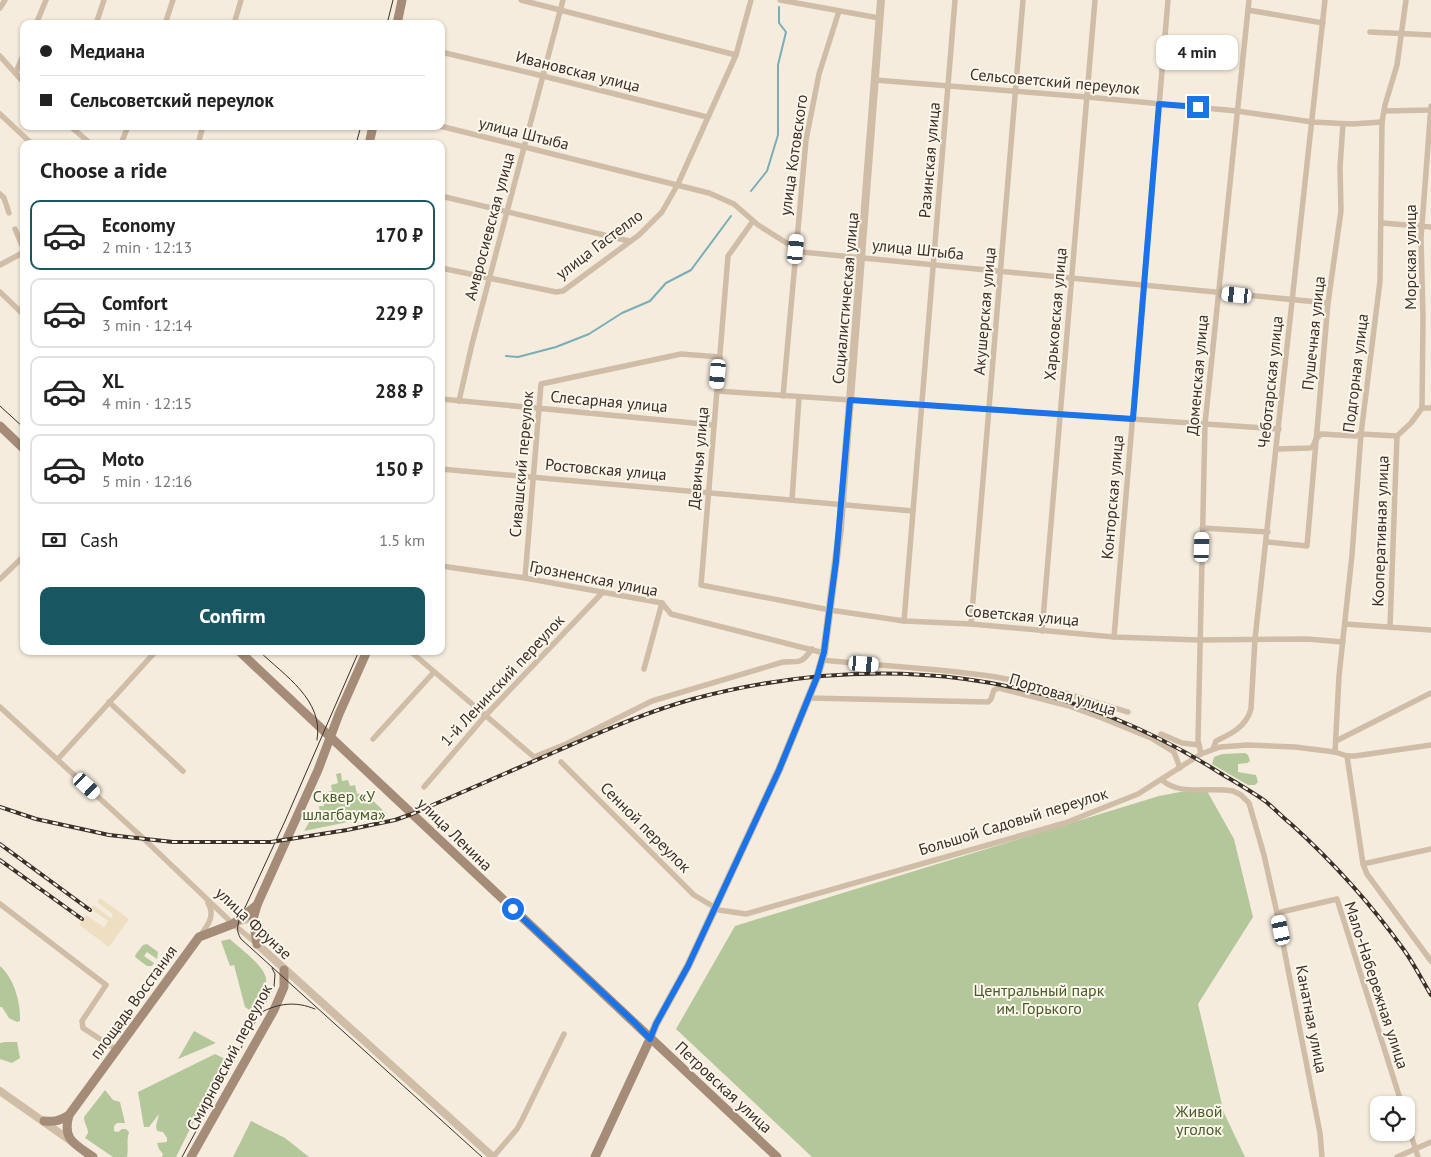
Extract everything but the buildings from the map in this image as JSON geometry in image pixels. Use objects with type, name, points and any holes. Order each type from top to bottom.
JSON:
[{"type":"main road","points":[[398,20],[402,0]]},
{"type":"main road","points":[[0,426],[20,444]]},
{"type":"main road","name":"улица Ленина","points":[[243,655],[650,1039]]},
{"type":"main road","points":[[257,944],[253,920],[258,905],[318,770],[339,714],[365,655]]},
{"type":"main road","name":"площадь Восстания","points":[[69,1115],[199,937],[233,924],[258,905]]},
{"type":"main road","name":"Смирновский переулок","points":[[191,1157],[276,1006],[284,988],[284,970]]},
{"type":"main road","points":[[596,1157],[650,1039]]},
{"type":"main road","name":"Петровская улица","points":[[650,1039],[777,1157]]},
{"type":"main road","points":[[44,1121],[54,1122],[69,1115]]},
{"type":"main road","points":[[69,1115],[67,1132],[71,1141],[94,1157]]},
{"type":"street","points":[[0,8],[5,0]]},
{"type":"street","points":[[38,20],[46,0]]},
{"type":"street","points":[[97,20],[104,0]]},
{"type":"street","points":[[166,20],[173,0]]},
{"type":"street","points":[[235,20],[241,0]]},
{"type":"street","points":[[521,0],[736,55]]},
{"type":"street","name":"Амвросиевская улица","points":[[459,401],[489,278],[563,0]]},
{"type":"street","name":"улица Гастелло","points":[[445,269],[556,292],[563,291],[639,234],[662,212],[678,184],[736,55],[751,0]]},
{"type":"street","points":[[780,0],[879,18]]},
{"type":"street","name":"Социалистическая улица","points":[[650,1039],[656,1024],[688,966],[779,770],[809,698],[823,656],[842,504],[881,0]]},
{"type":"street","name":"Разинская улица","points":[[904,621],[955,0]]},
{"type":"street","name":"Акушерская улица","points":[[971,624],[1023,0]]},
{"type":"street","name":"Харьковская улица","points":[[1042,631],[1095,0]]},
{"type":"street","name":"Конторская улица","points":[[1114,637],[1168,0]]},
{"type":"street","name":"Доменская улица","points":[[1201,754],[1199,745],[1199,640],[1205,424],[1249,0]]},
{"type":"street","name":"Чеботарская улица","points":[[1213,749],[1214,743],[1236,731],[1250,713],[1266,542],[1326,0]]},
{"type":"street","name":"Подгорная улица","points":[[1335,752],[1339,676],[1361,434],[1380,280],[1382,122],[1397,65],[1406,0]]},
{"type":"street","points":[[1248,10],[1323,23]]},
{"type":"street","name":"улица Котовского","points":[[783,396],[806,140],[819,74],[839,11]]},
{"type":"street","points":[[1370,32],[1431,35]]},
{"type":"street","name":"Ивановская улица","points":[[445,53],[707,117]]},
{"type":"street","points":[[0,56],[20,78]]},
{"type":"street","points":[[16,72],[20,62]]},
{"type":"street","name":"Сельсоветский переулок","points":[[875,80],[1237,111],[1312,122],[1343,124],[1382,122]]},
{"type":"street","name":"Морская улица","points":[[1422,408],[1422,226],[1431,106]]},
{"type":"street","points":[[1384,111],[1430,110]]},
{"type":"street","points":[[0,114],[28,140]]},
{"type":"street","name":"Пушечная улица","points":[[1266,542],[1307,546],[1328,303],[1341,211],[1340,166],[1343,124]]},
{"type":"street","name":"улица Штыба","points":[[445,127],[709,193],[734,204],[753,221],[801,252],[1328,303]]},
{"type":"street","points":[[75,130],[86,140]]},
{"type":"street","points":[[0,194],[4,198],[9,213]]},
{"type":"street","points":[[445,197],[629,241]]},
{"type":"street","name":"Девичья улица","points":[[701,585],[728,256],[753,221]]},
{"type":"street","points":[[1382,223],[1431,227]]},
{"type":"street","points":[[15,229],[20,241]]},
{"type":"street","points":[[0,265],[20,253]]},
{"type":"street","points":[[0,292],[20,311]]},
{"type":"street","name":"Сивашский переулок","points":[[525,578],[541,384],[681,354],[720,357]]},
{"type":"street","points":[[717,391],[1279,429]]},
{"type":"street","points":[[792,500],[799,397]]},
{"type":"street","name":"Слесарная улица","points":[[445,399],[714,425]]},
{"type":"street","points":[[1277,449],[1310,448],[1321,434],[1397,436],[1411,423],[1422,408],[1431,408]]},
{"type":"street","name":"Кооперативная улица","points":[[1390,627],[1397,436]]},
{"type":"street","name":"Ростовская улица","points":[[445,468],[913,511]]},
{"type":"street","points":[[1202,528],[1268,532]]},
{"type":"street","points":[[0,579],[20,560]]},
{"type":"street","name":"Грозненская улица","points":[[445,567],[525,578],[662,603],[671,614],[812,649],[823,656]]},
{"type":"street","name":"Советская улица","points":[[701,585],[830,610],[904,621],[971,624],[1114,637],[1199,640],[1308,639],[1343,642]]},
{"type":"street","name":"1-й Ленинский переулок","points":[[424,787],[485,716],[603,592]]},
{"type":"street","points":[[644,669],[662,603]]},
{"type":"street","points":[[1345,624],[1431,630]]},
{"type":"street","points":[[415,655],[534,757],[566,744],[652,701],[783,662],[800,662],[812,649]]},
{"type":"street","points":[[58,759],[152,655]]},
{"type":"street","name":"Портовая улица","points":[[823,656],[996,677],[1061,692],[1128,712]]},
{"type":"street","points":[[374,739],[434,672]]},
{"type":"street","name":"Портовая улица","points":[[809,698],[988,702],[994,690],[999,688],[1069,706],[1151,738],[1174,752],[1180,768]]},
{"type":"street","points":[[1336,741],[1431,694]]},
{"type":"street","points":[[109,702],[182,771]]},
{"type":"street","name":"улица Фрунзе","points":[[0,707],[233,924],[493,1157]]},
{"type":"street","points":[[1161,734],[1182,743],[1199,745]]},
{"type":"street","name":"Большой Садовый переулок","points":[[715,908],[740,914],[756,911],[1064,823],[1132,797],[1201,754],[1213,749],[1248,745],[1294,747],[1335,752],[1347,756],[1431,746]]},
{"type":"street","points":[[1347,756],[1363,864],[1367,874],[1430,957]]},
{"type":"street","name":"Сенной переулок","points":[[561,762],[694,894],[715,908]]},
{"type":"street","name":"Канатная улица","points":[[1162,780],[1178,789],[1233,791],[1246,799],[1250,807],[1264,855],[1277,913],[1320,1134],[1322,1157]]},
{"type":"street","points":[[1363,864],[1431,849]]},
{"type":"street","points":[[199,937],[211,920],[211,908],[201,893]]},
{"type":"street","name":"Мало-Набережная улица","points":[[1277,913],[1337,899],[1399,1096]]},
{"type":"street","points":[[0,904],[106,985],[82,1021],[83,1028],[117,1050]]},
{"type":"street","points":[[233,924],[253,920]]},
{"type":"street","points":[[493,1157],[522,1120],[564,1034]]},
{"type":"street","points":[[0,1091],[71,1141]]},
{"type":"street","points":[[1414,1141],[1418,1157]]},
{"type":"street","points":[[1397,1157],[1431,1142]]},
{"type":"green space","points":[[1245,753],[1250,761],[1238,764],[1238,772],[1256,775],[1258,782],[1255,785],[1248,785],[1212,764],[1214,757],[1222,754]]},
{"type":"green space","name":"Сквер «У шлагбаума»","points":[[341,773],[342,781],[348,780],[350,786],[355,785],[357,794],[364,793],[366,801],[372,800],[387,814],[304,831],[314,814],[320,813],[319,806],[324,806],[324,799],[328,798],[327,792],[332,791],[331,785],[338,783],[336,774]]},
{"type":"green space","name":"Центральный парк им. Горького","points":[[1207,791],[1234,839],[1253,917],[1198,1004],[1224,1113],[1245,1157],[812,1157],[676,1029],[735,926],[1159,796],[1180,792]]},
{"type":"green space","points":[[230,939],[259,965],[266,977],[265,987],[251,1011],[245,1007],[234,965],[230,966],[221,941]]},
{"type":"green space","points":[[147,944],[158,952],[157,959],[147,952],[144,956],[154,963],[152,966],[147,966],[135,957],[143,945]]},
{"type":"green space","points":[[0,966],[9,977],[16,991],[20,1014],[20,1021],[17,1022],[9,1018],[2,1007],[0,1007]]},
{"type":"green space","points":[[194,1031],[216,1043],[178,1059]]},
{"type":"green space","points":[[17,1042],[20,1058],[12,1063],[0,1059],[0,1043]]},
{"type":"green space","points":[[215,1054],[225,1059],[176,1157],[162,1157],[163,1154],[157,1143],[167,1142],[167,1138],[163,1132],[157,1131],[156,1126],[159,1114],[149,1127],[144,1127],[138,1092]]},
{"type":"green space","points":[[105,1090],[113,1100],[120,1102],[125,1123],[117,1123],[114,1126],[114,1131],[118,1132],[126,1129],[129,1132],[127,1157],[113,1157],[85,1138],[88,1133],[84,1117]]},
{"type":"green space","points":[[251,1121],[285,1138],[309,1157],[233,1157]]},
{"type":"shaded area","points":[[100,898],[129,919],[109,947],[79,925],[86,915],[104,927],[108,921],[91,909],[93,905],[111,918],[113,914],[97,902]]},
{"type":"waterway","points":[[751,191],[767,171],[778,135],[778,65],[786,32],[779,23],[779,7]]},
{"type":"waterway","points":[[506,356],[518,357],[556,347],[589,334],[622,313],[650,301],[666,283],[691,270],[731,216]]},
{"type":"tram line","points":[[388,20],[393,0]]},
{"type":"tram line","points":[[357,140],[360,130]]},
{"type":"tram line","points":[[0,406],[20,424]]},
{"type":"tram line","points":[[263,655],[291,680],[309,701],[315,713],[318,726],[317,740]]},
{"type":"tram line","points":[[357,655],[241,917],[238,932],[241,939],[482,1157]]},
{"type":"tram line","points":[[182,1157],[274,987],[275,974],[272,968]]},
{"type":"tram line","points":[[260,1013],[287,1004],[308,1006],[315,1009]]},
{"type":"railway","points":[[0,807],[36,819],[109,835],[173,842],[271,842],[395,820],[624,723],[693,699],[762,684],[831,675],[898,674],[965,679],[1031,691],[1095,711],[1158,738],[1260,797],[1307,838],[1365,900],[1404,950],[1431,995]]},
{"type":"railway","points":[[0,844],[90,910]]},
{"type":"railway","points":[[0,860],[82,919]]},
{"type":"route","points":[[513,909],[650,1039],[656,1024],[688,966],[779,770],[817,677],[824,652],[840,529],[850,400],[1133,419],[1159,104],[1198,107]]},
{"type":"park label","name":"Живой уголок","points":[[1199,1120]]}]
